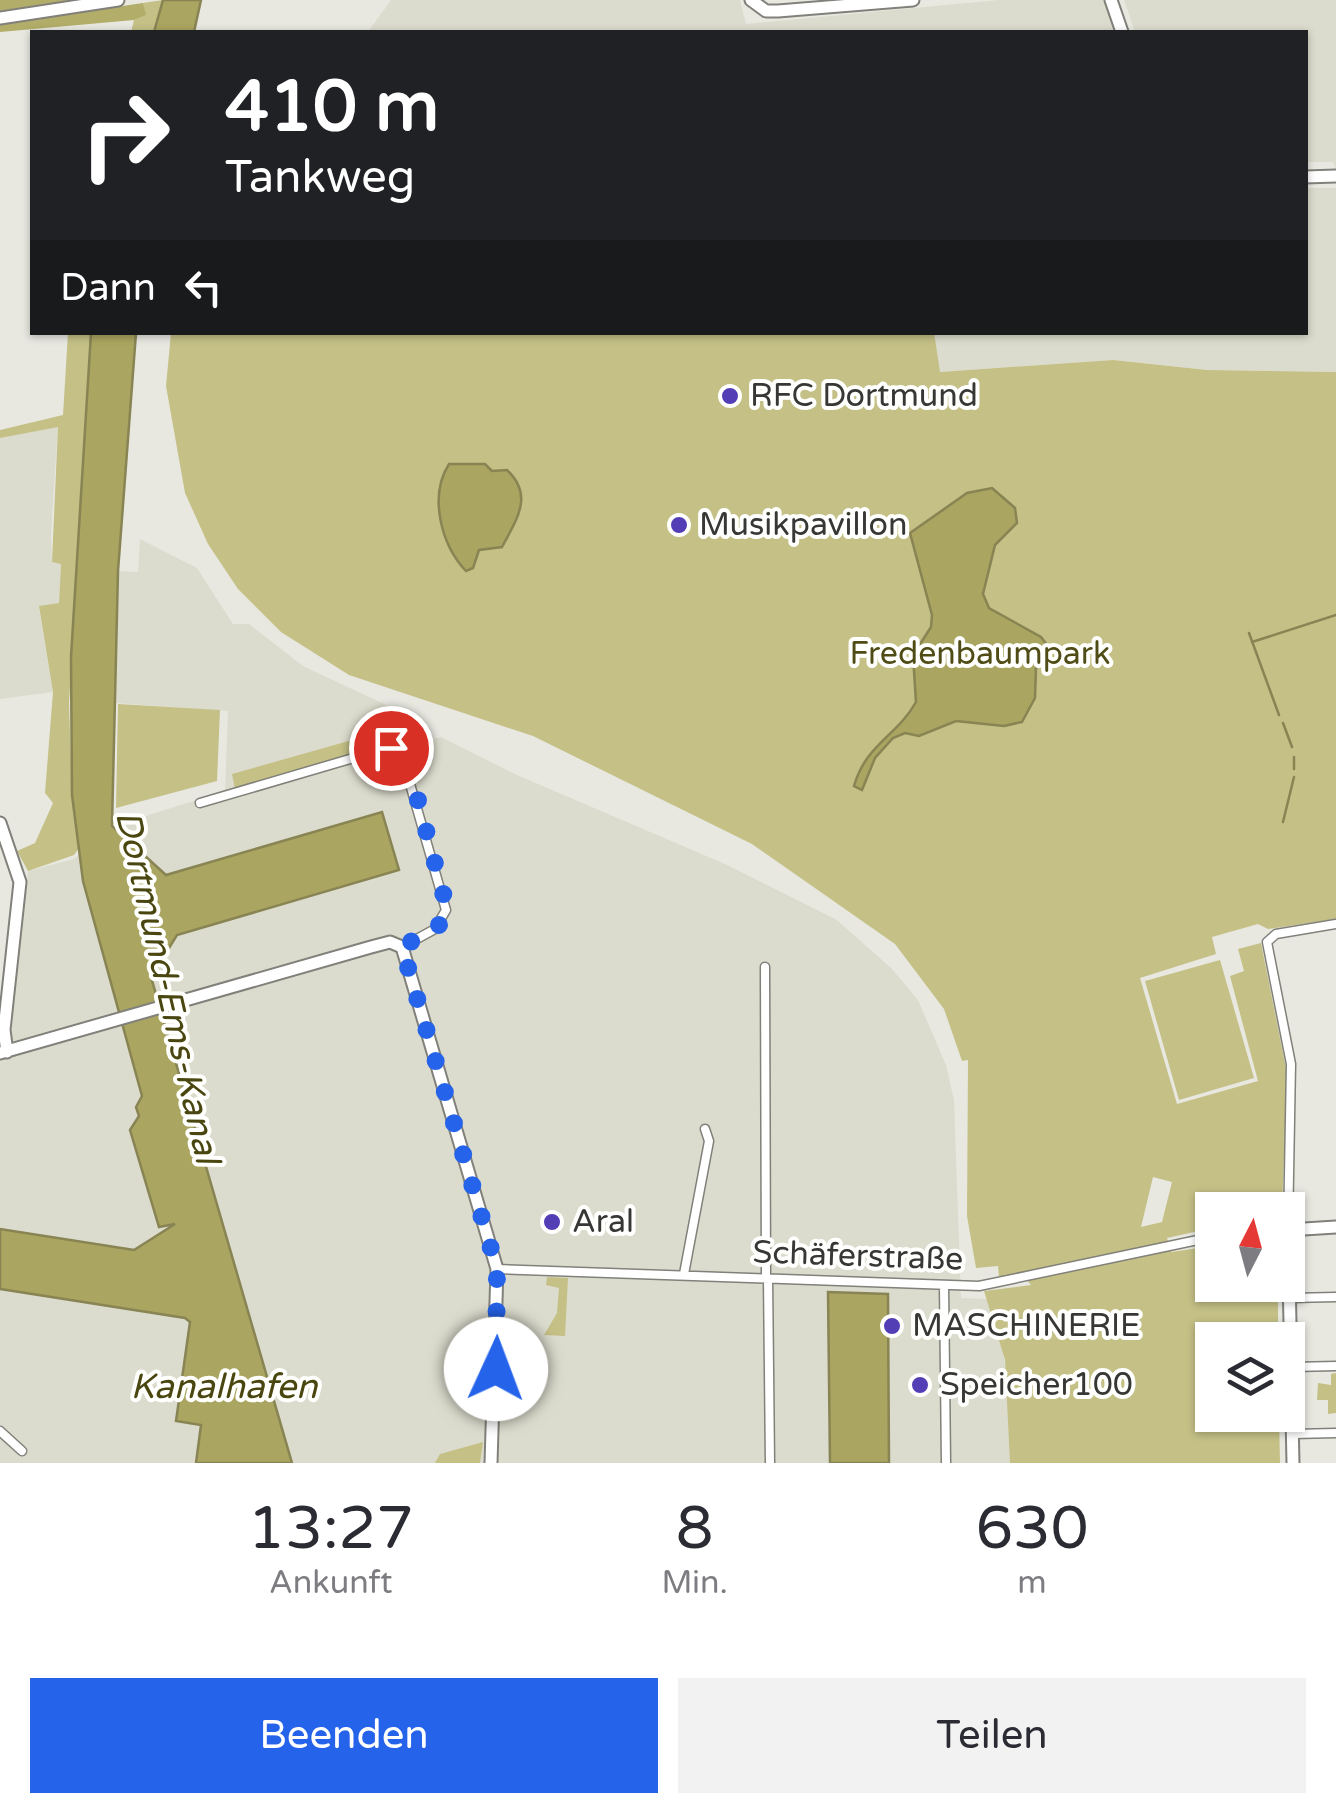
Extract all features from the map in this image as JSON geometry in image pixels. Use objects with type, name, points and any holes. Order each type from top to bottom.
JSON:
[{"type":"main road","points":[[0,18],[118,0]]},
{"type":"main road","points":[[751,0],[766,10],[778,11],[913,0]]},
{"type":"main road","points":[[1111,0],[1121,30]]},
{"type":"main road","points":[[1308,177],[1336,176]]},
{"type":"main road","points":[[0,824],[20,882],[3,1053],[371,947],[390,942],[402,947],[497,1269],[491,1463]]},
{"type":"main road","points":[[1305,1229],[1336,1226]]},
{"type":"main road","points":[[1293,1434],[1293,1463]]},
{"type":"street","points":[[200,803],[400,748],[446,910],[435,929],[402,947]]},
{"type":"street","points":[[1289,1192],[1291,1064],[1268,937],[1336,924]]},
{"type":"street","points":[[765,966],[770,1463]]},
{"type":"street","points":[[684,1274],[709,1141],[705,1130]]},
{"type":"street","name":"Schäferstraße","points":[[497,1269],[944,1286],[1027,1279],[1195,1241]]},
{"type":"street","points":[[944,1286],[946,1463]]},
{"type":"street","points":[[1305,1297],[1336,1296]]},
{"type":"street","points":[[1305,1367],[1336,1366]]},
{"type":"street","points":[[0,1431],[22,1451]]},
{"type":"street","points":[[1293,1434],[1336,1433]]},
{"type":"shaded area","points":[[0,0],[79,0],[0,11]]},
{"type":"shaded area","points":[[391,0],[740,0],[746,24],[998,0],[1104,0],[1115,30],[369,30]]},
{"type":"shaded area","points":[[1124,0],[1336,0],[1336,169],[1333,162],[1308,162],[1308,30],[1134,30]]},
{"type":"shaded area","points":[[143,3],[146,15],[134,20],[0,32],[0,24]]},
{"type":"shaded area","points":[[1308,188],[1336,188],[1336,372],[1207,370],[1113,360],[939,372],[934,335],[1308,335]]},
{"type":"shaded area","points":[[58,426],[51,535],[52,562],[61,563],[59,603],[39,607],[53,692],[0,699],[0,438]]},
{"type":"shaded area","points":[[140,539],[197,568],[233,624],[249,624],[303,666],[397,710],[399,748],[441,737],[517,775],[725,864],[837,920],[892,969],[918,1000],[946,1065],[954,1100],[961,1298],[987,1299],[1002,1345],[1008,1384],[1010,1463],[0,1463],[0,1059],[8,1057],[28,871],[74,859],[117,825],[225,791],[228,711],[114,703],[118,571],[138,572]]},
{"type":"green space","points":[[163,0],[155,30],[132,30],[134,20],[145,15],[143,3]]},
{"type":"green space","points":[[68,335],[91,335],[69,703],[72,795],[79,848],[74,855],[28,871],[17,851],[35,843],[53,803],[45,793],[53,692],[39,606],[59,603],[61,564],[52,562],[58,427],[0,438],[0,430],[63,415]]},
{"type":"green space","name":"Fredenbaumpark","points":[[171,335],[934,335],[940,372],[1113,360],[1207,370],[1336,372],[1336,919],[1268,929],[1258,924],[1212,937],[1216,954],[1140,978],[1177,1104],[1258,1081],[1230,976],[1244,971],[1238,949],[1261,943],[1287,1073],[1283,1192],[1195,1192],[1195,1232],[1167,1238],[1171,1252],[1195,1248],[1195,1302],[1278,1302],[1278,1322],[1195,1322],[1195,1432],[1279,1432],[1280,1463],[1010,1463],[1005,1360],[984,1291],[1031,1285],[1021,1273],[999,1277],[998,1266],[976,1268],[967,1216],[968,1060],[962,1061],[944,1009],[895,944],[752,844],[533,736],[349,675],[281,632],[238,589],[208,544],[185,493],[166,386]],"holes":[[[1153,1177],[1172,1182],[1162,1222],[1141,1227]]]},
{"type":"green space","points":[[118,704],[220,710],[217,781],[116,808]]},
{"type":"green space","points":[[391,729],[398,742],[235,789],[232,774]]},
{"type":"green space","points":[[1220,960],[1254,1078],[1179,1100],[1145,981]]},
{"type":"green space","points":[[547,1277],[568,1278],[565,1336],[544,1335],[557,1313],[559,1288],[546,1285]]},
{"type":"green space","points":[[1336,1373],[1336,1413],[1328,1414],[1328,1400],[1317,1400],[1318,1383],[1331,1385],[1331,1374]]},
{"type":"green space","points":[[483,1442],[480,1463],[435,1463],[440,1454]]},
{"type":"water","points":[[163,0],[201,0],[194,30],[155,30]]},
{"type":"water","name":"Kanalhafen","points":[[91,335],[136,335],[118,571],[112,826],[166,875],[382,812],[399,870],[177,935],[151,977],[292,1463],[196,1463],[201,1425],[176,1421],[190,1322],[185,1318],[0,1289],[0,1229],[134,1250],[175,1224],[159,1227],[130,1130],[139,1116],[136,1107],[142,1096],[83,881],[72,795],[71,657]]},
{"type":"water","points":[[449,464],[485,464],[492,471],[507,470],[520,489],[517,517],[502,547],[479,550],[473,568],[466,571],[450,548],[441,520],[439,491]]},
{"type":"water","points":[[992,488],[1015,508],[1017,523],[995,545],[983,594],[989,608],[1041,637],[1051,650],[1036,668],[1035,698],[1022,722],[1004,726],[956,721],[919,736],[905,733],[893,738],[875,758],[862,790],[854,786],[866,760],[916,702],[913,655],[931,627],[932,615],[910,533],[967,493]]},
{"type":"water","points":[[828,1292],[888,1294],[889,1463],[830,1463]]},
{"type":"waterway","points":[[1252,642],[1336,615]]},
{"type":"waterway","points":[[1249,633],[1279,715]]},
{"type":"waterway","points":[[1283,723],[1292,747]]},
{"type":"waterway","points":[[1294,757],[1294,769]]},
{"type":"waterway","points":[[1283,822],[1294,777]]},
{"type":"place","name":"RFC Dortmund","points":[[730,396]]},
{"type":"place","name":"Musikpavillon","points":[[679,525]]},
{"type":"place","name":"Aral","points":[[552,1222]]},
{"type":"place","name":"MASCHINERIE","points":[[892,1326]]},
{"type":"place","name":"Speicher100","points":[[920,1385]]},
{"type":"route","points":[[391,748],[400,748],[406,756],[446,904],[439,925],[402,947],[497,1269],[496,1369]]},
{"type":"water label","name":"Dortmund-Ems-Kanal","points":[[167,987]]}]
